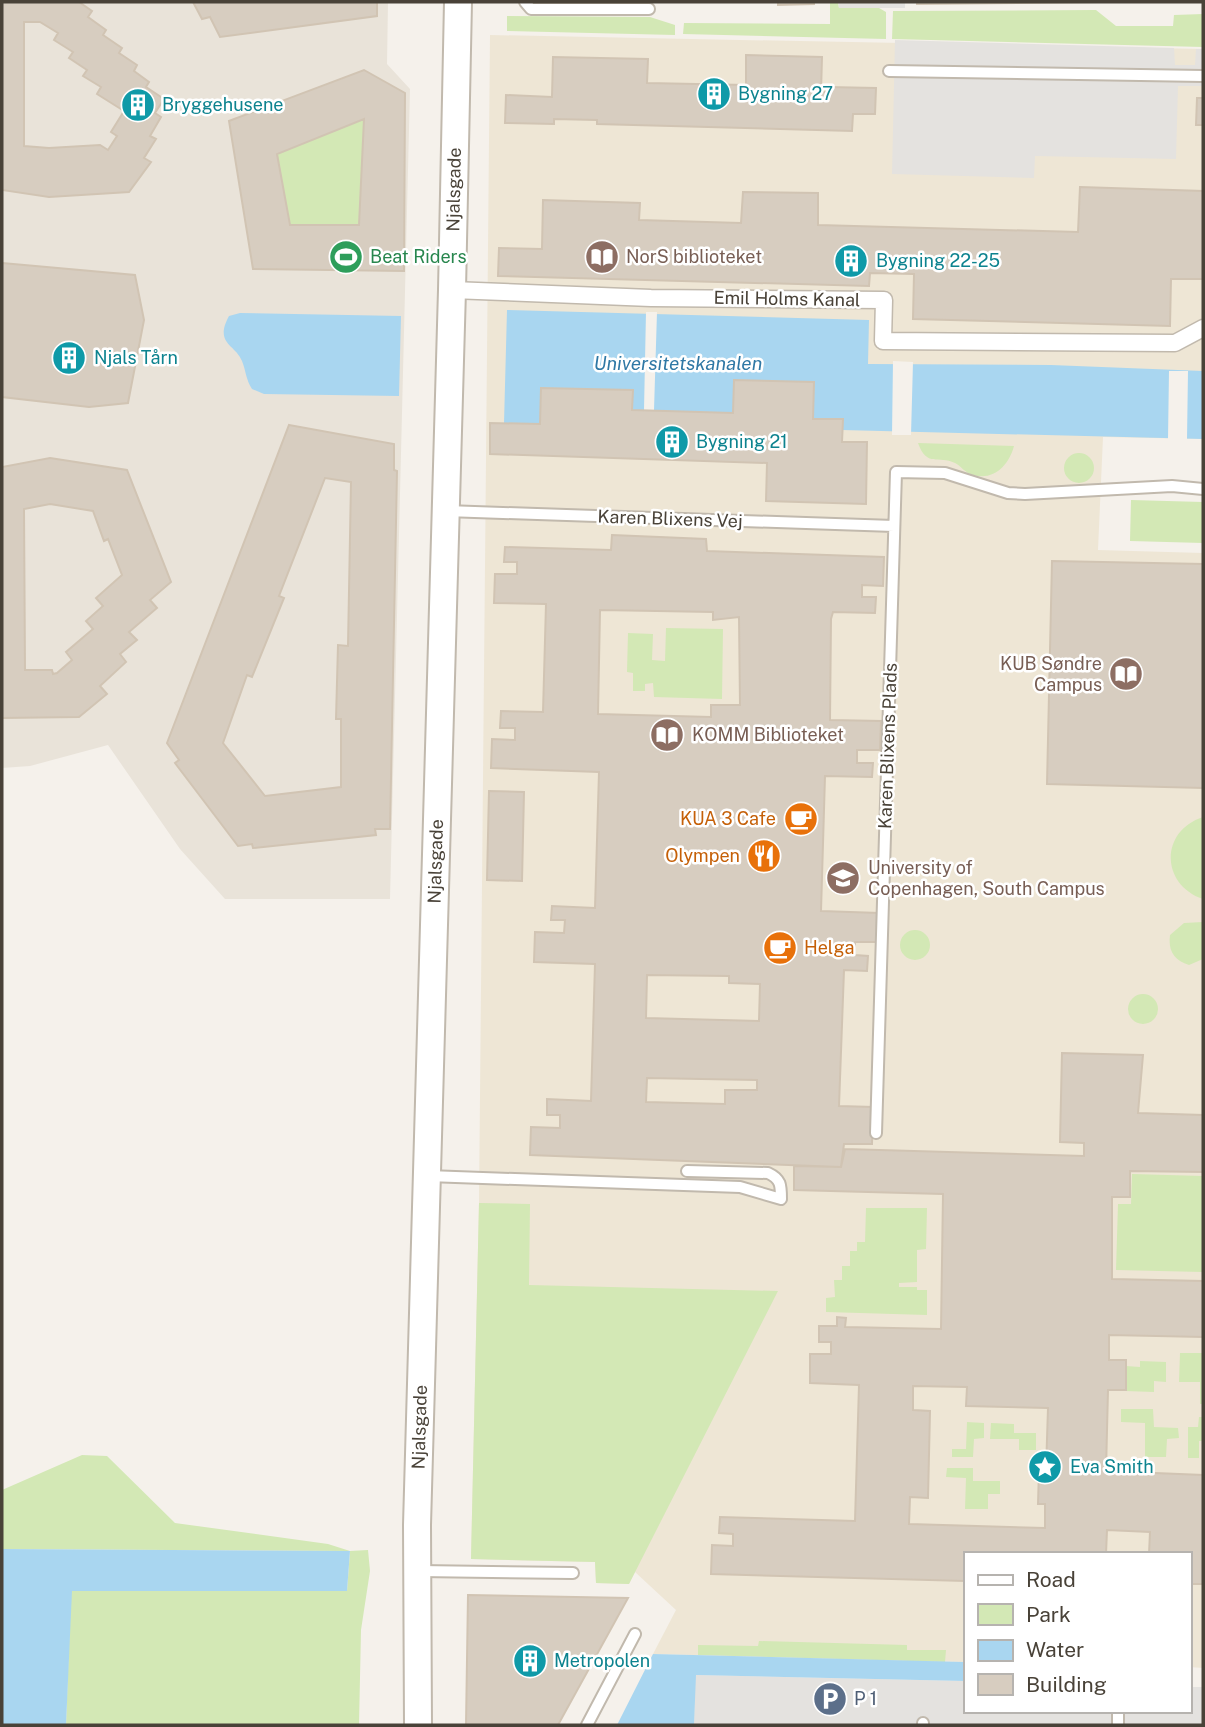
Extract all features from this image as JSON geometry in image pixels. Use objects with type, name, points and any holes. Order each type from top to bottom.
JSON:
[{"type":"street","name":"Njalsgade","points":[[418,1723],[417,1525],[458,2]]},
{"type":"street","name":"Emil Holms Kanal","points":[[452,290],[651,298],[884,300],[883,341],[1175,343],[1203,328]]},
{"type":"lane","points":[[525,2],[531,9],[649,9]]},
{"type":"lane","points":[[889,71],[1203,76]]},
{"type":"lane","name":"Karen Blixens Plads","points":[[876,1133],[896,472],[945,473],[1008,493],[1172,486],[1203,489]]},
{"type":"lane","name":"Karen Blixens Vej","points":[[446,511],[894,526]]},
{"type":"lane","points":[[428,1176],[740,1187],[781,1199],[781,1183],[768,1173],[687,1171]]},
{"type":"lane","points":[[419,1571],[573,1573]]},
{"type":"lane","points":[[587,1725],[635,1634]]},
{"type":"shaded area","points":[[2,2],[388,2],[387,64],[410,89],[390,899],[225,899],[180,849],[108,745],[30,766],[2,768]]},
{"type":"shaded area","points":[[838,2],[905,2],[905,8],[839,8]]},
{"type":"shaded area","name":"University of Copenhagen, South Campus","points":[[490,35],[1203,49],[1203,439],[1103,437],[1098,550],[1203,553],[1203,1668],[1191,1667],[1191,1552],[964,1552],[964,1662],[653,1654],[676,1610],[635,1572],[629,1584],[596,1583],[595,1562],[471,1559],[479,1203]]},
{"type":"shaded area","points":[[895,40],[1174,48],[1175,65],[1195,65],[1196,49],[1203,49],[1203,86],[1178,86],[1176,159],[1035,156],[1034,178],[892,174]]},
{"type":"shaded area","name":"P 1","points":[[695,1675],[964,1681],[964,1713],[1191,1713],[1191,1687],[1203,1687],[1203,1725],[694,1725]]},
{"type":"green space","points":[[830,2],[838,2],[839,8],[879,8],[886,12],[886,39],[683,34],[684,23],[830,24]]},
{"type":"green space","points":[[1096,10],[1116,26],[1173,26],[1174,15],[1203,14],[1203,47],[892,39],[893,11]]},
{"type":"green space","points":[[507,16],[650,17],[675,25],[675,35],[507,31]]},
{"type":"green space","points":[[364,119],[359,225],[290,225],[277,154]]},
{"type":"green space","points":[[918,443],[1014,446],[1000,470],[988,476],[981,476],[970,474],[955,463],[925,456]]},
{"type":"green space","points":[[1079,453],[1090,457],[1094,468],[1090,479],[1079,483],[1068,479],[1064,468],[1068,457]]},
{"type":"green space","points":[[1131,500],[1203,502],[1203,543],[1130,541]]},
{"type":"green space","points":[[666,628],[723,629],[722,699],[654,697],[653,683],[645,684],[645,691],[633,691],[633,673],[627,672],[628,633],[653,634],[652,660],[665,661]]},
{"type":"green space","points":[[1203,817],[1203,899],[1189,892],[1179,882],[1171,858],[1173,845],[1179,834],[1189,824]]},
{"type":"green space","points":[[1203,922],[1203,959],[1189,965],[1173,954],[1170,935],[1184,923]]},
{"type":"green space","points":[[915,930],[926,934],[930,945],[926,956],[915,960],[904,956],[900,945],[904,934]]},
{"type":"green space","points":[[1143,994],[1154,998],[1158,1009],[1154,1020],[1143,1024],[1132,1020],[1128,1009],[1132,998]]},
{"type":"green space","points":[[1132,1174],[1203,1176],[1203,1272],[1116,1270],[1118,1204],[1131,1204]]},
{"type":"green space","points":[[479,1203],[530,1204],[529,1285],[778,1291],[629,1584],[596,1583],[595,1562],[471,1559]]},
{"type":"green space","points":[[866,1208],[927,1208],[926,1249],[917,1250],[917,1282],[899,1283],[899,1287],[927,1290],[927,1315],[826,1312],[826,1298],[835,1297],[834,1280],[842,1280],[842,1266],[850,1266],[850,1251],[857,1251],[857,1242],[865,1242]]},
{"type":"green space","points":[[1180,1353],[1203,1353],[1203,1404],[1200,1404],[1200,1382],[1179,1382]]},
{"type":"green space","points":[[1140,1361],[1166,1362],[1166,1382],[1154,1381],[1154,1392],[1125,1391],[1126,1366],[1140,1367]]},
{"type":"green space","points":[[1121,1409],[1153,1409],[1154,1427],[1178,1428],[1179,1438],[1167,1439],[1166,1457],[1145,1457],[1145,1423],[1121,1422]]},
{"type":"green space","points":[[1199,1417],[1203,1417],[1203,1441],[1199,1441],[1199,1458],[1188,1458],[1188,1427],[1198,1427]]},
{"type":"green space","points":[[967,1422],[984,1423],[984,1438],[974,1439],[973,1457],[952,1457],[952,1449],[966,1449]]},
{"type":"green space","points":[[991,1423],[1014,1424],[1014,1433],[1036,1433],[1036,1450],[1019,1450],[1019,1439],[990,1439]]},
{"type":"green space","points":[[82,1455],[107,1456],[175,1523],[328,1544],[350,1551],[2,1549],[2,1490]]},
{"type":"green space","points":[[947,1468],[973,1468],[973,1481],[1000,1481],[1000,1494],[988,1494],[988,1509],[965,1509],[966,1478],[946,1477]]},
{"type":"green space","points":[[368,1550],[370,1571],[361,1630],[359,1725],[66,1725],[71,1591],[347,1591],[350,1551]]},
{"type":"green space","points":[[759,1641],[907,1645],[907,1650],[946,1650],[945,1662],[698,1655],[698,1645],[758,1646]]},
{"type":"water","name":"Universitetskanalen","points":[[507,310],[869,320],[868,364],[1051,365],[1203,371],[1203,439],[842,430],[842,419],[813,419],[813,382],[735,380],[733,413],[632,410],[632,390],[541,388],[540,424],[504,423]]},
{"type":"water","points":[[240,313],[401,316],[399,396],[264,394],[252,389],[242,361],[227,343],[224,332],[229,316]]},
{"type":"water","points":[[2,1549],[350,1551],[347,1591],[72,1591],[66,1725],[2,1725]]},
{"type":"water","points":[[653,1654],[964,1662],[964,1681],[696,1675],[694,1725],[617,1725]]},
{"type":"pier","points":[[646,312],[657,312],[654,410],[644,410]]},
{"type":"pier","points":[[893,361],[913,362],[911,435],[892,435]]},
{"type":"pier","points":[[1169,371],[1188,371],[1187,439],[1168,439]]},
{"type":"building","name":"Bryggehusene","points":[[2,2],[79,2],[92,11],[88,17],[106,30],[103,35],[122,48],[119,53],[137,65],[134,71],[149,82],[146,87],[164,99],[155,113],[161,117],[150,136],[156,139],[144,158],[151,162],[129,192],[49,197],[2,190]],"holes":[[[24,22],[40,22],[58,33],[54,40],[73,52],[69,58],[87,70],[83,76],[101,87],[97,94],[124,111],[111,132],[117,136],[108,150],[100,145],[49,148],[24,146]]]},
{"type":"building","points":[[193,2],[377,2],[377,16],[220,37],[210,17],[202,19]]},
{"type":"building","points":[[778,2],[814,2],[814,4],[778,5]]},
{"type":"building","points":[[917,2],[1099,2],[917,4]]},
{"type":"building","name":"Bygning 27","points":[[746,55],[822,57],[821,92],[827,92],[828,87],[876,88],[875,114],[853,114],[852,131],[597,124],[597,120],[554,119],[554,124],[505,123],[506,95],[552,97],[553,57],[648,59],[647,83],[746,85]]},
{"type":"building","points":[[364,70],[405,93],[404,271],[253,269],[229,121]],"holes":[[[364,119],[359,225],[290,225],[277,154]]]},
{"type":"building","points":[[1197,98],[1203,98],[1203,125],[1196,125]]},
{"type":"building","name":"Bygning 22-25","points":[[1080,187],[1203,191],[1203,279],[1171,279],[1170,326],[913,319],[914,274],[870,273],[869,286],[498,276],[499,248],[542,249],[543,200],[640,203],[639,220],[741,223],[743,192],[818,193],[818,225],[1078,232]]},
{"type":"building","name":"Njals Tårn","points":[[2,263],[135,275],[144,320],[128,403],[89,407],[2,397]]},
{"type":"building","name":"Bygning 21","points":[[734,380],[814,382],[813,419],[843,419],[842,442],[867,442],[866,504],[766,501],[767,463],[490,454],[490,423],[540,424],[541,388],[633,390],[632,410],[733,413]]},
{"type":"building","points":[[289,425],[394,444],[394,470],[397,471],[390,829],[375,829],[376,835],[253,848],[252,844],[238,846],[175,763],[179,760],[167,743]],"holes":[[[325,478],[351,482],[348,646],[338,645],[336,719],[341,719],[341,787],[265,796],[223,743],[247,675],[252,677],[284,598],[279,596]]]},
{"type":"building","points":[[50,458],[127,470],[171,582],[150,600],[157,608],[129,632],[137,640],[120,654],[126,662],[100,686],[107,694],[79,717],[2,718],[2,467]],"holes":[[[50,504],[93,511],[104,541],[108,539],[122,575],[96,598],[103,606],[86,621],[93,629],[66,652],[72,660],[53,674],[52,670],[25,670],[24,509]]]},
{"type":"building","points":[[612,535],[706,539],[707,551],[884,557],[883,586],[862,585],[862,597],[876,597],[875,613],[833,612],[831,619],[830,720],[881,721],[880,750],[857,750],[857,763],[873,763],[872,777],[825,776],[821,911],[879,913],[878,942],[855,942],[855,955],[868,956],[867,971],[844,970],[839,1106],[873,1107],[872,1144],[844,1144],[841,1167],[530,1155],[531,1127],[560,1128],[560,1115],[547,1115],[547,1099],[591,1101],[595,964],[534,962],[535,932],[564,933],[565,920],[551,920],[552,906],[595,908],[599,772],[491,768],[492,739],[515,740],[515,728],[500,728],[501,711],[543,712],[546,604],[494,603],[495,574],[517,574],[517,562],[504,562],[505,547],[611,550]],"holes":[[[600,610],[713,612],[713,620],[739,617],[740,705],[711,705],[711,717],[598,714]],[[647,975],[729,976],[729,983],[760,984],[759,1021],[646,1018]],[[647,1078],[757,1080],[757,1090],[725,1090],[725,1104],[646,1102]]]},
{"type":"building","name":"KUB Søndre Campus","points":[[1052,561],[1203,564],[1203,788],[1047,784]]},
{"type":"building","points":[[489,791],[524,792],[522,881],[487,880]]},
{"type":"building","points":[[1062,1053],[1143,1055],[1138,1113],[1203,1115],[1203,1172],[1130,1171],[1130,1197],[1112,1197],[1112,1279],[1203,1281],[1203,1337],[1109,1335],[1109,1360],[1126,1360],[1126,1390],[1108,1390],[1106,1471],[1203,1475],[1203,1584],[1191,1584],[1191,1552],[1149,1552],[1150,1532],[1107,1530],[1106,1552],[964,1552],[964,1581],[711,1574],[712,1545],[733,1546],[733,1534],[719,1533],[720,1517],[855,1521],[859,1385],[810,1383],[810,1354],[831,1354],[831,1342],[819,1342],[819,1326],[837,1326],[837,1317],[846,1318],[845,1327],[941,1329],[943,1194],[794,1190],[794,1166],[841,1167],[845,1149],[1084,1156],[1084,1143],[1060,1142]],"holes":[[[913,1386],[967,1387],[966,1406],[1048,1408],[1046,1470],[1039,1470],[1038,1504],[1045,1504],[1045,1528],[909,1524],[910,1497],[928,1498],[930,1411],[913,1410]]]},
{"type":"building","name":"Metropolen","points":[[468,1595],[628,1598],[558,1725],[466,1725]]},
{"type":"place","name":"Bygning 27","points":[[714,94]]},
{"type":"place","name":"Bryggehusene","points":[[138,105]]},
{"type":"place","name":"Beat Riders","points":[[346,257]]},
{"type":"place","name":"NorS biblioteket","points":[[602,257]]},
{"type":"place","name":"Bygning 22-25","points":[[851,261]]},
{"type":"place","name":"Njals Tårn","points":[[69,358]]},
{"type":"place","name":"Bygning 21","points":[[672,442]]},
{"type":"place","name":"KUB Søndre Campus","points":[[1126,674]]},
{"type":"place","name":"KOMM Biblioteket","points":[[667,735]]},
{"type":"place","name":"KUA 3 Cafe","points":[[801,819]]},
{"type":"place","name":"Olympen","points":[[764,856]]},
{"type":"place","name":"University of Copenhagen, South Campus","points":[[843,878]]},
{"type":"place","name":"Helga","points":[[780,948]]},
{"type":"place","name":"Eva Smith","points":[[1045,1467]]},
{"type":"place","name":"Metropolen","points":[[530,1661]]},
{"type":"place","name":"P 1","points":[[830,1699]]}]
